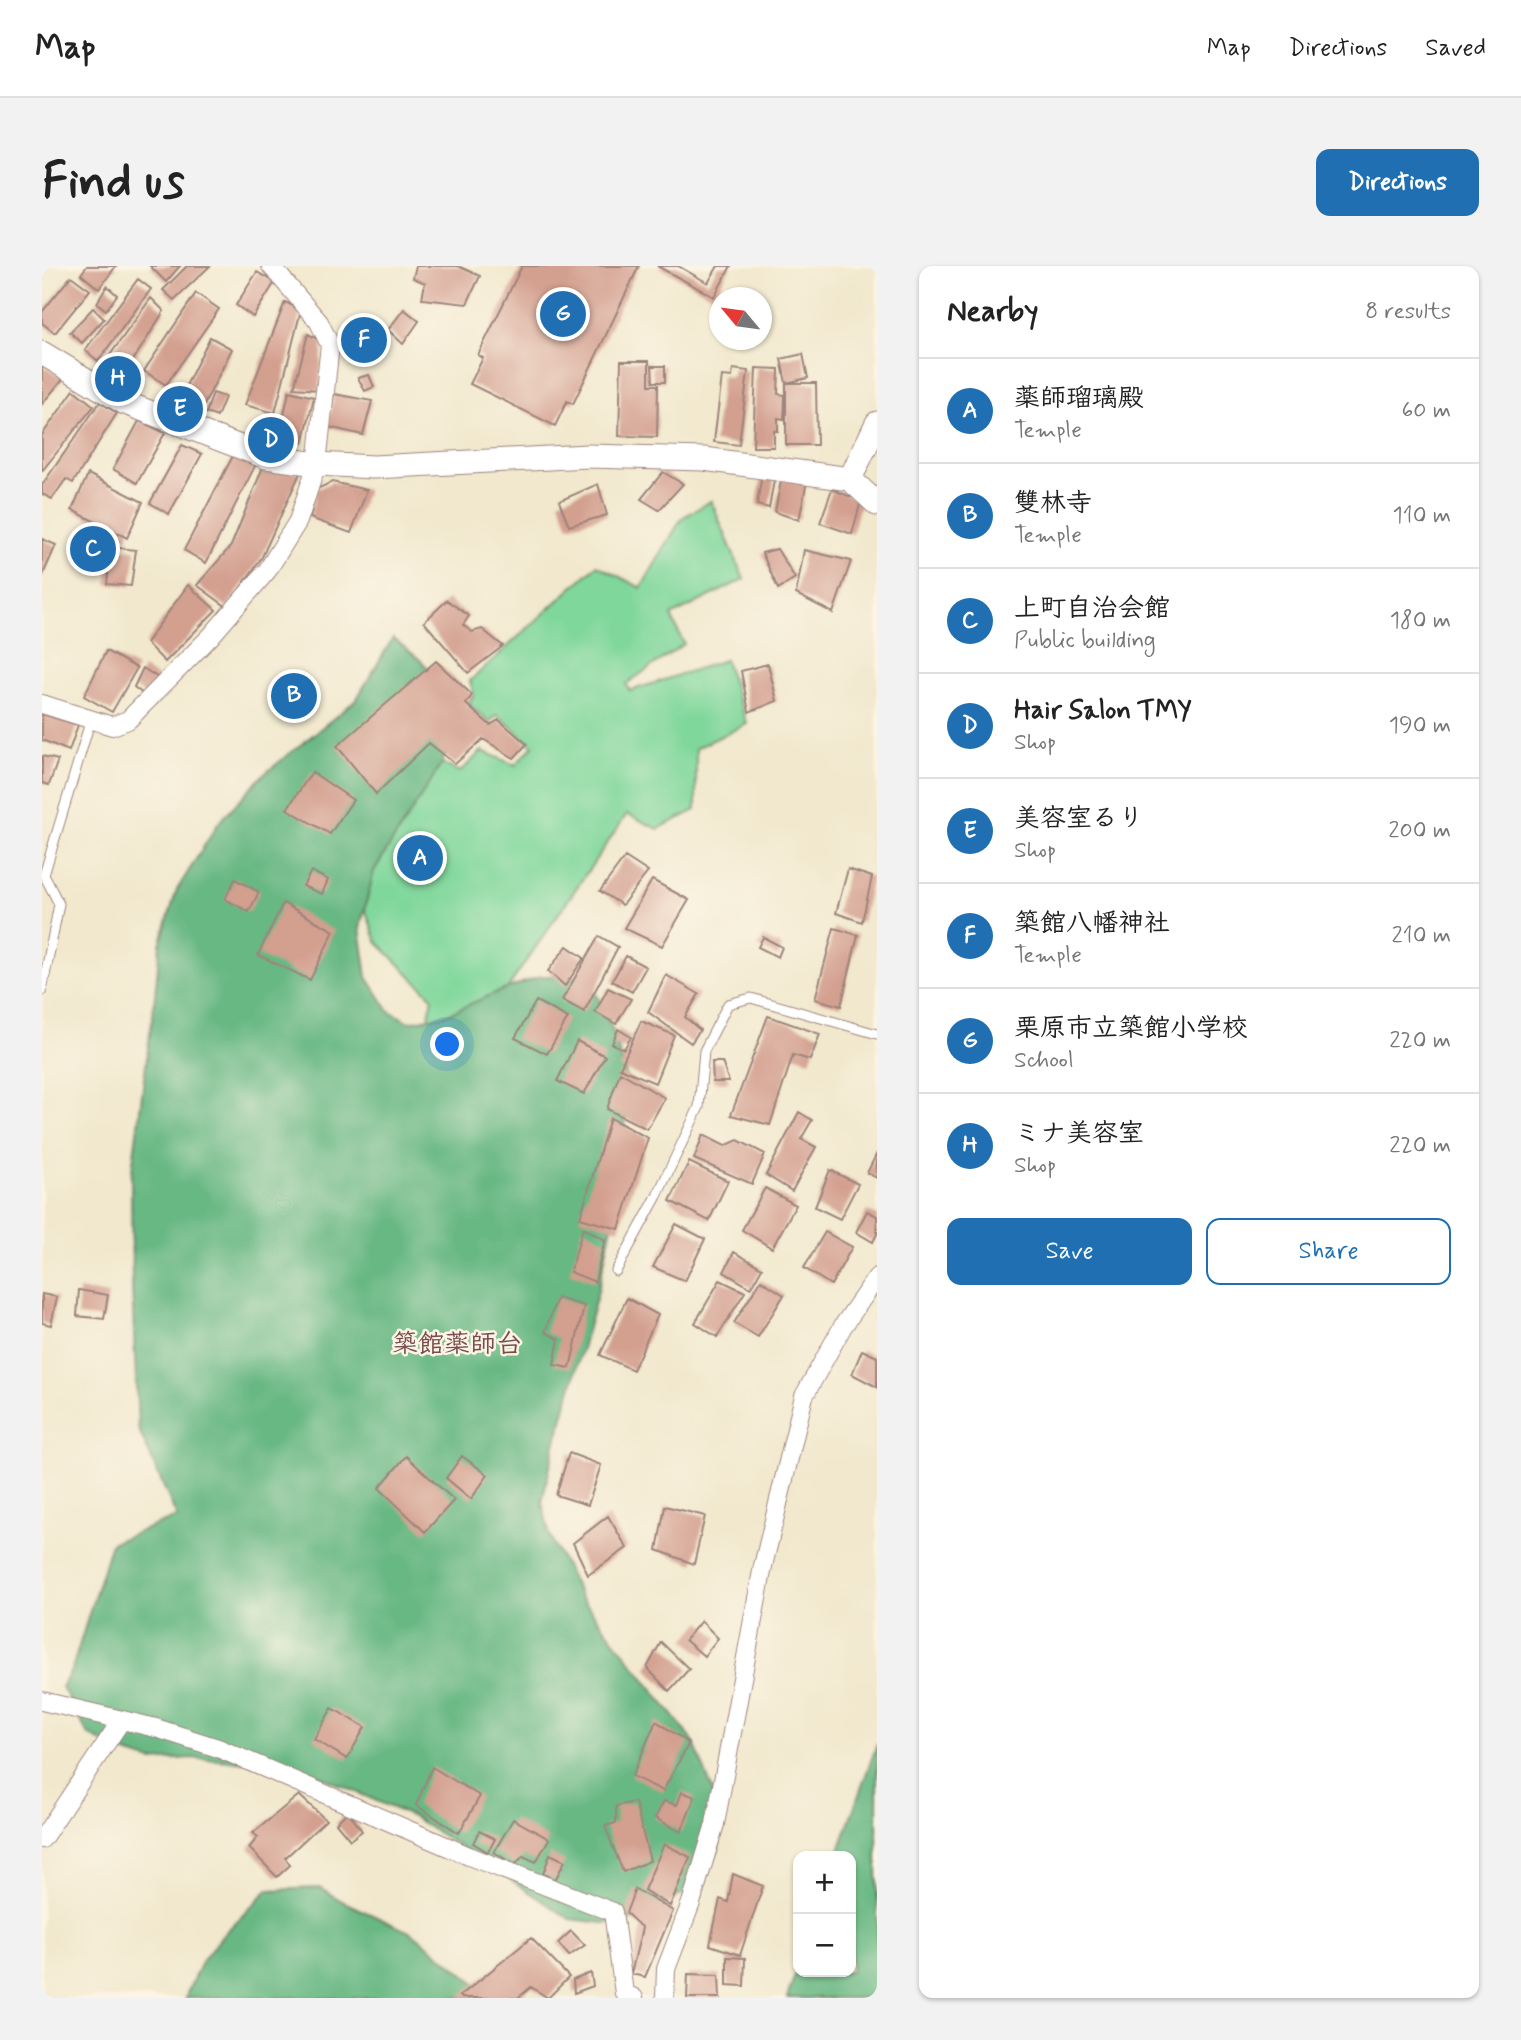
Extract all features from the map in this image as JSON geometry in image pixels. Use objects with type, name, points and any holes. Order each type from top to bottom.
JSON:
[{"type":"street","points":[[42,704],[112,726],[128,720],[211,636],[267,571],[298,521],[317,464],[330,345],[319,322],[271,266]]},
{"type":"street","points":[[42,353],[123,402],[266,457],[317,464],[374,467],[588,456],[704,459],[850,479],[877,504]]},
{"type":"street","points":[[850,479],[877,423]]},
{"type":"street","points":[[665,1998],[666,1969],[691,1903],[715,1824],[763,1566],[804,1396],[843,1326],[877,1277]]},
{"type":"street","points":[[42,1702],[156,1728],[218,1748],[469,1856],[613,1912],[624,1993],[634,1998]]},
{"type":"street","points":[[42,1839],[121,1721]]},
{"type":"lane","points":[[42,991],[59,904],[44,875],[91,719]]},
{"type":"lane","points":[[617,1271],[657,1196],[699,1107],[704,1051],[729,1004],[751,998],[877,1034]]},
{"type":"green space","points":[[711,501],[744,579],[671,616],[684,644],[626,684],[630,691],[725,660],[747,724],[696,748],[696,810],[658,829],[627,814],[474,1037],[423,1042],[433,998],[377,942],[359,892],[435,760],[460,772],[482,751],[515,765],[533,746],[498,715],[489,722],[469,704],[474,694],[470,681],[597,565],[641,588],[682,518]]},
{"type":"green space","points":[[393,638],[446,686],[455,724],[442,763],[374,871],[360,928],[367,977],[388,1010],[409,1022],[446,1015],[541,976],[576,977],[597,995],[613,1031],[626,1075],[625,1142],[616,1207],[597,1295],[542,1502],[550,1537],[581,1597],[693,1741],[721,1811],[718,1850],[706,1871],[685,1892],[644,1918],[604,1923],[570,1919],[413,1817],[295,1765],[190,1758],[152,1761],[116,1750],[88,1734],[62,1687],[72,1669],[111,1543],[177,1517],[138,1428],[131,1178],[160,944],[177,890],[219,822],[262,776],[356,700]]},
{"type":"green space","points":[[877,1744],[877,1998],[787,1998],[794,1977],[856,1977],[856,1851],[839,1851]]},
{"type":"green space","points":[[320,1888],[414,1934],[494,1998],[185,1998],[201,1962],[221,1937],[268,1890]]},
{"type":"building","points":[[87,266],[116,266],[99,289],[81,274]]},
{"type":"building","points":[[150,266],[180,266],[166,282]]},
{"type":"building","points":[[187,266],[210,266],[174,300],[163,290]]},
{"type":"building","points":[[416,266],[458,266],[480,276],[467,304],[422,299],[425,283],[413,278]]},
{"type":"building","points":[[522,266],[639,266],[573,404],[567,401],[555,426],[470,384],[483,358],[478,355]]},
{"type":"building","points":[[657,266],[678,266],[708,283],[718,266],[731,266],[719,287],[709,287],[709,294]]},
{"type":"building","points":[[257,272],[275,282],[253,317],[236,305]]},
{"type":"building","points":[[71,276],[90,290],[55,333],[42,323],[42,312]]},
{"type":"building","points":[[138,279],[151,289],[98,361],[85,350]]},
{"type":"building","points":[[107,286],[117,295],[106,310],[97,303]]},
{"type":"building","points":[[196,293],[219,309],[166,385],[144,371]]},
{"type":"building","points":[[151,298],[164,311],[124,375],[105,362]]},
{"type":"building","points":[[285,302],[301,310],[275,413],[245,405]]},
{"type":"building","points":[[93,308],[104,319],[82,343],[70,332]]},
{"type":"building","points":[[404,309],[419,321],[403,344],[388,330]]},
{"type":"building","points":[[308,334],[323,342],[319,390],[294,388]]},
{"type":"building","points":[[210,337],[232,349],[200,413],[179,400]]},
{"type":"building","points":[[803,354],[808,378],[786,383],[781,359]]},
{"type":"building","points":[[621,361],[649,361],[649,385],[658,385],[657,437],[619,436]]},
{"type":"building","points":[[42,365],[63,379],[42,404]]},
{"type":"building","points":[[652,366],[665,366],[665,382],[653,382]]},
{"type":"building","points":[[756,368],[779,369],[778,394],[785,395],[784,419],[778,418],[778,431],[774,431],[774,447],[753,447]]},
{"type":"building","points":[[733,369],[748,371],[739,445],[714,442],[722,376],[732,377]]},
{"type":"building","points":[[369,375],[374,387],[365,391],[358,378]]},
{"type":"building","points":[[786,383],[816,383],[817,445],[786,445]]},
{"type":"building","points":[[74,390],[94,406],[42,471],[42,435]]},
{"type":"building","points":[[289,391],[314,397],[303,443],[279,438]]},
{"type":"building","points":[[213,393],[225,397],[217,417],[206,413]]},
{"type":"building","points":[[334,394],[372,401],[363,435],[328,427]]},
{"type":"building","points":[[100,402],[117,413],[73,483],[66,479],[52,499],[42,494],[42,485]]},
{"type":"building","points":[[139,421],[165,433],[137,483],[113,469]]},
{"type":"building","points":[[182,445],[202,454],[169,514],[150,503]]},
{"type":"building","points":[[234,454],[257,462],[206,563],[184,550]]},
{"type":"building","points":[[265,462],[300,473],[262,557],[227,607],[197,585],[231,546]]},
{"type":"building","points":[[783,471],[807,481],[799,520],[775,512]]},
{"type":"building","points":[[663,472],[683,484],[659,510],[641,499]]},
{"type":"building","points":[[88,474],[143,502],[127,538],[72,510]]},
{"type":"building","points":[[762,474],[775,475],[769,508],[757,505]]},
{"type":"building","points":[[332,482],[367,490],[351,533],[310,518],[317,489]]},
{"type":"building","points":[[598,484],[607,515],[569,526],[559,501]]},
{"type":"building","points":[[832,489],[861,501],[852,534],[820,523]]},
{"type":"building","points":[[42,539],[56,545],[42,577]]},
{"type":"building","points":[[111,547],[136,550],[131,586],[107,584]]},
{"type":"building","points":[[777,549],[795,578],[778,589],[762,553]]},
{"type":"building","points":[[804,550],[851,561],[833,613],[796,594]]},
{"type":"building","points":[[188,585],[216,610],[165,662],[146,643]]},
{"type":"building","points":[[447,600],[469,616],[463,625],[472,632],[482,629],[503,646],[468,673],[424,622]]},
{"type":"building","points":[[106,651],[137,668],[112,712],[84,696]]},
{"type":"building","points":[[436,661],[472,695],[466,704],[490,725],[499,720],[527,744],[514,758],[483,739],[455,764],[429,743],[376,794],[337,746]]},
{"type":"building","points":[[768,664],[777,701],[749,712],[741,671]]},
{"type":"building","points":[[143,668],[160,679],[147,697],[134,687]]},
{"type":"building","points":[[42,714],[78,725],[69,751],[42,740]]},
{"type":"building","points":[[42,756],[58,760],[49,785],[42,783]]},
{"type":"building","points":[[312,772],[353,800],[330,834],[287,809]]},
{"type":"building","points":[[625,857],[648,872],[622,905],[600,891]]},
{"type":"building","points":[[848,869],[872,877],[862,922],[836,913]]},
{"type":"building","points":[[311,871],[328,880],[322,894],[303,886]]},
{"type":"building","points":[[235,879],[259,892],[249,912],[225,899]]},
{"type":"building","points":[[652,880],[689,900],[662,946],[624,928]]},
{"type":"building","points":[[283,903],[334,931],[310,980],[258,955]]},
{"type":"building","points":[[834,928],[858,935],[841,1006],[815,999]]},
{"type":"building","points":[[599,936],[618,947],[584,1012],[562,1000]]},
{"type":"building","points":[[763,937],[782,947],[778,957],[758,947]]},
{"type":"building","points":[[567,946],[584,958],[565,986],[548,971]]},
{"type":"building","points":[[626,956],[646,967],[632,992],[612,981]]},
{"type":"building","points":[[666,975],[699,994],[685,1017],[700,1030],[691,1043],[648,1012]]},
{"type":"building","points":[[608,988],[631,999],[616,1024],[595,1012]]},
{"type":"building","points":[[536,1001],[568,1018],[547,1054],[515,1038]]},
{"type":"building","points":[[768,1016],[820,1034],[810,1060],[793,1055],[770,1125],[731,1115]]},
{"type":"building","points":[[641,1021],[674,1035],[655,1083],[620,1068]]},
{"type":"building","points":[[618,1029],[631,1037],[624,1049],[612,1044]]},
{"type":"building","points":[[577,1041],[605,1056],[584,1094],[557,1081]]},
{"type":"building","points":[[712,1062],[722,1062],[729,1082],[713,1082]]},
{"type":"building","points":[[620,1072],[665,1098],[647,1129],[607,1109]]},
{"type":"building","points":[[799,1112],[812,1120],[801,1139],[816,1147],[792,1191],[766,1175]]},
{"type":"building","points":[[610,1118],[648,1138],[619,1229],[580,1218]]},
{"type":"building","points":[[703,1135],[725,1146],[738,1140],[765,1154],[752,1184],[694,1159]]},
{"type":"building","points":[[877,1153],[877,1178],[867,1173]]},
{"type":"building","points":[[689,1162],[728,1181],[709,1221],[670,1201]]},
{"type":"building","points":[[830,1170],[858,1184],[840,1219],[815,1207]]},
{"type":"building","points":[[765,1188],[796,1205],[772,1248],[742,1230]]},
{"type":"building","points":[[867,1211],[877,1216],[877,1234],[873,1242],[856,1232]]},
{"type":"building","points":[[676,1224],[705,1239],[685,1281],[653,1267]]},
{"type":"building","points":[[583,1228],[605,1240],[595,1282],[570,1272]]},
{"type":"building","points":[[825,1232],[852,1247],[831,1285],[804,1268]]},
{"type":"building","points":[[734,1252],[762,1268],[751,1288],[724,1272]]},
{"type":"building","points":[[720,1280],[745,1292],[717,1337],[695,1323]]},
{"type":"building","points":[[761,1280],[784,1295],[758,1337],[734,1323]]},
{"type":"building","points":[[79,1290],[108,1295],[104,1319],[77,1316]]},
{"type":"building","points":[[42,1294],[57,1297],[51,1325],[42,1323]]},
{"type":"building","points":[[557,1298],[584,1306],[570,1368],[554,1365],[559,1339],[545,1332]]},
{"type":"building","points":[[627,1298],[658,1315],[633,1370],[600,1355]]},
{"type":"building","points":[[862,1350],[877,1357],[877,1387],[852,1374]]},
{"type":"building","points":[[569,1453],[601,1465],[588,1505],[556,1495]]},
{"type":"building","points":[[406,1456],[454,1500],[425,1532],[379,1488]]},
{"type":"building","points":[[462,1456],[488,1475],[471,1499],[446,1478]]},
{"type":"building","points":[[665,1506],[705,1516],[694,1564],[657,1550]]},
{"type":"building","points":[[608,1516],[627,1548],[588,1575],[573,1543]]},
{"type":"building","points":[[701,1621],[718,1638],[704,1656],[685,1640]]},
{"type":"building","points":[[661,1642],[689,1669],[669,1691],[647,1668]]},
{"type":"building","points":[[332,1708],[365,1727],[347,1759],[314,1739]]},
{"type":"building","points":[[656,1721],[689,1743],[663,1791],[632,1776]]},
{"type":"building","points":[[432,1767],[480,1796],[459,1833],[416,1805]]},
{"type":"building","points":[[682,1792],[695,1797],[681,1832],[655,1818],[664,1801],[677,1805]]},
{"type":"building","points":[[299,1795],[326,1820],[285,1858],[290,1865],[277,1877],[249,1848],[258,1837],[253,1833]]},
{"type":"building","points":[[635,1802],[650,1861],[623,1872],[605,1826],[616,1823],[616,1806]]},
{"type":"building","points":[[348,1811],[362,1831],[350,1840],[336,1823]]},
{"type":"building","points":[[513,1819],[549,1839],[536,1862],[523,1856],[515,1865],[494,1852]]},
{"type":"building","points":[[479,1831],[495,1839],[488,1852],[473,1843]]},
{"type":"building","points":[[664,1844],[690,1857],[670,1906],[644,1890]]},
{"type":"building","points":[[550,1854],[565,1861],[555,1880],[543,1874]]},
{"type":"building","points":[[733,1874],[763,1886],[740,1955],[710,1945],[720,1899],[728,1902]]},
{"type":"building","points":[[635,1889],[673,1911],[645,1977],[631,1974],[642,1928],[626,1913]]},
{"type":"building","points":[[571,1931],[585,1945],[569,1956],[558,1943]]},
{"type":"building","points":[[531,1938],[569,1977],[548,1998],[531,1987],[518,1998],[460,1996]]},
{"type":"building","points":[[727,1957],[745,1958],[744,1986],[727,1985]]},
{"type":"building","points":[[591,1973],[593,1986],[574,1993],[573,1980]]},
{"type":"building","points":[[688,1974],[719,1975],[720,1998],[687,1998]]},
{"type":"place","name":"栗原市立築館小学校","points":[[563,314]]},
{"type":"place","name":"築館八幡神社","points":[[364,340]]},
{"type":"place","name":"ミナ美容室","points":[[118,379]]},
{"type":"place","name":"美容室るり","points":[[180,409]]},
{"type":"place","name":"Hair Salon TMY","points":[[271,440]]},
{"type":"place","name":"上町自治会館","points":[[93,549]]},
{"type":"place","name":"雙林寺","points":[[294,696]]},
{"type":"place","name":"薬師瑠璃殿","points":[[420,858]]},
{"type":"district","name":"築館薬師台","points":[[457,1345]]}]
